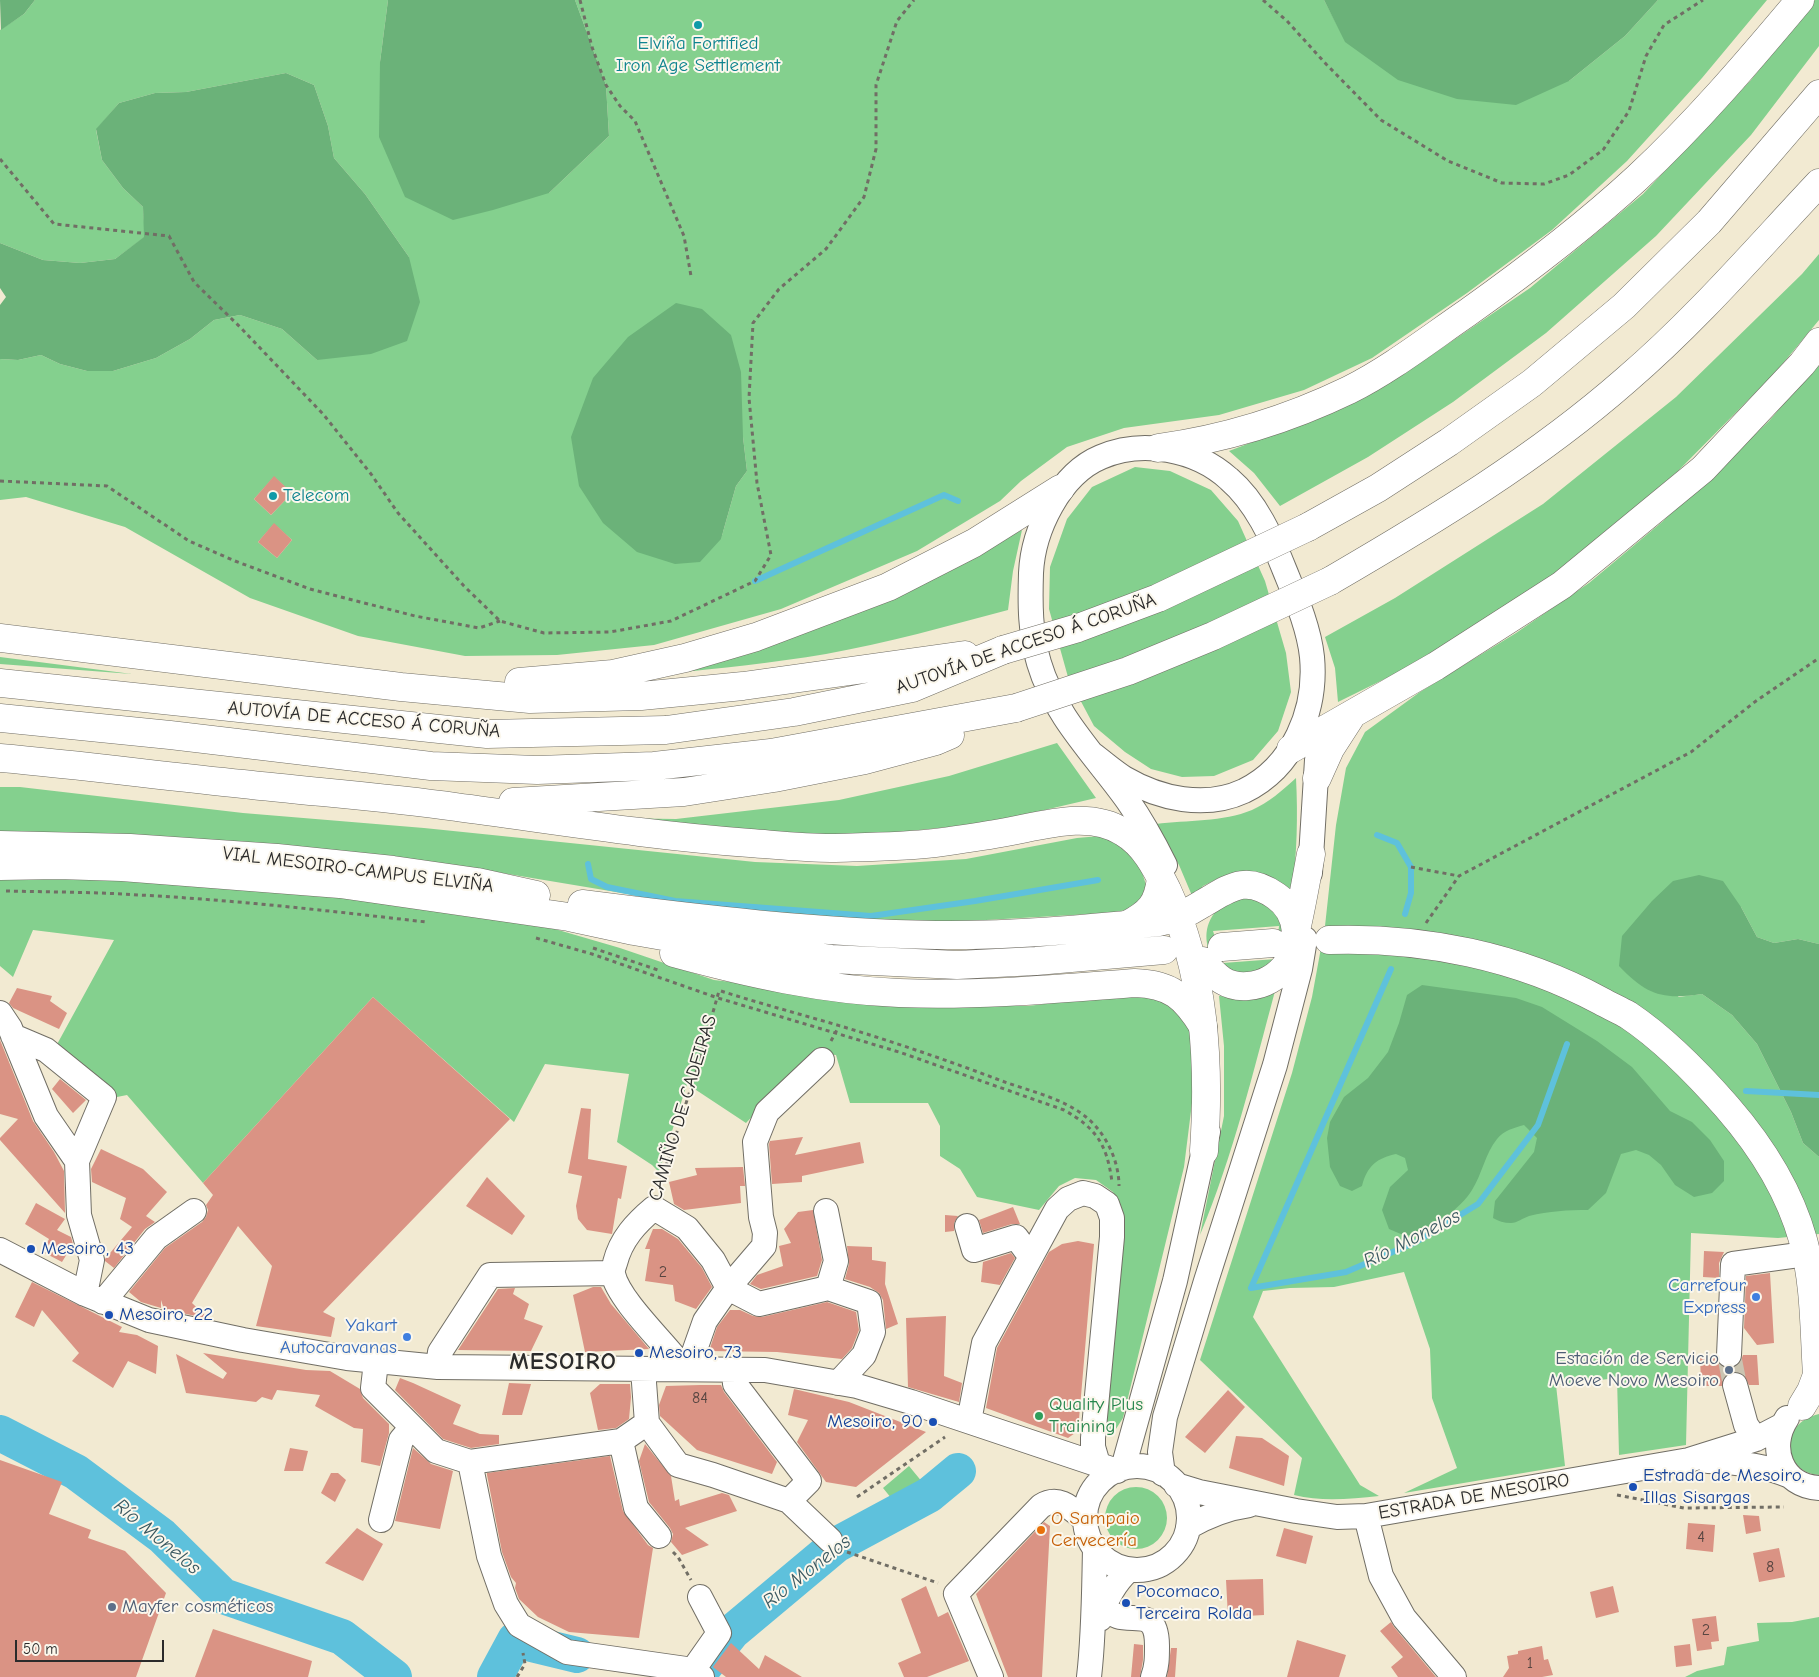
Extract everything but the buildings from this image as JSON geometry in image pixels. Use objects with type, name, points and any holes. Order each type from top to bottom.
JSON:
[{"type":"main road","points":[[1158,448],[1195,443],[1229,434],[1294,413],[1350,390],[1402,358],[1516,279],[1637,178],[1732,80],[1800,0]]},
{"type":"main road","name":"AUTOVÍA DE ACCESO Á CORUÑA","points":[[0,683],[487,734],[666,730],[794,712],[912,688],[1003,650],[1078,628],[1158,598],[1308,527],[1378,488],[1449,442],[1532,384],[1624,306],[1709,222],[1819,94]]},
{"type":"main road","name":"AUTOVÍA DE ACCESO Á CORUÑA","points":[[0,718],[170,735],[431,766],[537,770],[654,766],[771,753],[1016,708],[1128,671],[1213,636],[1330,581],[1428,524],[1525,460],[1627,380],[1696,315],[1819,183]]},
{"type":"main road","points":[[1291,749],[1436,666],[1562,585],[1703,469],[1802,364],[1819,342]]},
{"type":"main road","points":[[401,687],[509,683],[613,674],[685,658],[756,637],[888,587],[974,543],[1060,489]]},
{"type":"main road","points":[[0,638],[401,687],[530,699],[642,696],[743,686],[1003,650]]},
{"type":"main road","points":[[451,806],[684,792],[774,778],[866,760],[936,741],[1016,708]]},
{"type":"main road","points":[[1317,778],[1330,749],[1353,713]]},
{"type":"main road","points":[[0,758],[93,766],[209,781],[451,806],[691,839],[824,847],[929,843],[986,836],[1069,821],[1092,821],[1119,828],[1142,848],[1182,915],[1194,965],[1204,1026],[1207,1075],[1204,1151]]},
{"type":"main road","name":"VIAL MESOIRO-CAMPUS ELVIÑA","points":[[0,845],[130,848],[277,858],[393,870],[477,882],[634,931],[830,959],[957,965],[1164,950]]},
{"type":"main road","points":[[1284,937],[1311,854]]},
{"type":"main road","name":"VIAL MESOIRO-CAMPUS ELVIÑA","points":[[0,866],[122,867],[340,884],[566,909]]},
{"type":"main road","points":[[1128,926],[1151,910],[1159,894],[1161,878]]},
{"type":"main road","points":[[566,909],[855,932],[956,935],[1022,933],[1128,926],[1159,922],[1182,915],[1223,890],[1233,886],[1250,885],[1269,891],[1283,901],[1293,917],[1284,937]]},
{"type":"main road","points":[[566,909],[613,935],[710,963],[773,977],[843,988],[897,993],[960,994],[1135,983],[1156,984],[1177,994],[1192,1008],[1204,1026]]},
{"type":"main road","points":[[1284,937],[1294,945],[1288,962],[1274,977],[1263,983],[1239,987],[1220,980],[1212,973],[1213,954],[1284,937]]},
{"type":"main road","points":[[1329,940],[1368,939],[1421,943],[1475,953],[1534,970],[1583,991],[1628,1015],[1665,1045],[1710,1087],[1742,1124],[1770,1163],[1793,1211],[1806,1254],[1813,1292],[1818,1378],[1811,1391],[1811,1404]]},
{"type":"street","points":[[1140,447],[1158,448],[1182,454],[1207,464],[1229,479],[1251,504],[1264,525],[1281,560],[1306,629],[1312,657],[1311,695],[1317,778],[1306,929],[1300,969],[1275,1065],[1206,1281],[1166,1416],[1160,1452],[1170,1479],[1187,1504],[1188,1527],[1181,1546],[1167,1560],[1156,1567],[1143,1570],[1129,1570],[1110,1563],[1095,1549],[1088,1536],[1085,1520],[1086,1511],[1092,1493],[1112,1468],[1175,1281],[1212,1111],[1216,1068],[1210,999],[1213,954],[1199,945],[1182,915],[1159,854],[1144,826],[1129,802],[1073,731],[1056,702],[1039,663],[1030,614],[1031,564],[1042,524],[1060,489],[1079,471],[1098,458],[1118,450],[1140,447]]},
{"type":"street","points":[[1092,754],[1123,777],[1148,790],[1170,797],[1193,801],[1210,801],[1226,798],[1255,785],[1269,775],[1291,749],[1302,728],[1311,695]]},
{"type":"street","points":[[0,1013],[13,1036],[46,1116],[77,1161]]},
{"type":"street","points":[[13,1036],[46,1050],[104,1098],[77,1161],[79,1215],[92,1260],[94,1298]]},
{"type":"street","points":[[438,1367],[440,1352],[490,1275],[613,1273],[623,1296],[684,1369],[693,1355],[705,1321],[728,1288],[764,1246],[765,1233],[761,1217],[755,1142],[767,1112],[822,1060]]},
{"type":"street","points":[[969,1421],[984,1343],[1030,1256],[1057,1209],[1068,1199],[1083,1194],[1095,1196],[1107,1204],[1112,1218],[1112,1237],[1093,1448],[1112,1468]]},
{"type":"street","points":[[654,1208],[687,1228],[713,1260],[728,1288],[758,1304],[828,1288],[868,1302],[874,1332],[864,1355],[838,1382]]},
{"type":"street","name":"CAMIÑO DE CADEIRAS","points":[[613,1273],[618,1250],[635,1224],[654,1208]]},
{"type":"street","points":[[94,1298],[156,1238],[194,1210]]},
{"type":"street","points":[[826,1211],[836,1261],[828,1288]]},
{"type":"street","points":[[967,1226],[974,1250],[1016,1237],[1030,1256]]},
{"type":"street","name":"ESTRADA DE MESOIRO","points":[[0,1250],[94,1298],[149,1320],[243,1340],[346,1358],[438,1367],[765,1370],[857,1386],[1112,1468],[1144,1467],[1199,1492],[1337,1517],[1366,1516],[1689,1460],[1756,1439],[1783,1425]]},
{"type":"street","points":[[1729,1355],[1733,1264],[1806,1254]]},
{"type":"street","points":[[346,1358],[436,1451],[470,1462],[621,1441],[647,1423]]},
{"type":"street","points":[[373,1388],[376,1362]]},
{"type":"street","points":[[643,1369],[647,1423],[678,1465],[789,1501],[834,1544]]},
{"type":"street","points":[[734,1370],[736,1384],[809,1481],[789,1501]]},
{"type":"street","points":[[1735,1385],[1746,1425],[1756,1439]]},
{"type":"street","points":[[1809,1487],[1784,1468],[1779,1458],[1778,1447],[1783,1425],[1794,1411],[1811,1404]]},
{"type":"street","points":[[381,1520],[401,1440],[412,1427]]},
{"type":"street","points":[[621,1441],[636,1508],[659,1536]]},
{"type":"street","name":"ESTRADA DE MESOIRO","points":[[1061,1453],[1078,1468],[1092,1493]]},
{"type":"street","name":"ESTRADA DE MESOIRO","points":[[1689,1460],[1732,1462],[1767,1468],[1809,1487]]},
{"type":"street","points":[[470,1462],[489,1556],[506,1604],[519,1625],[567,1652],[697,1674],[719,1633],[700,1597]]},
{"type":"street","points":[[991,1677],[956,1594],[1041,1506],[1049,1501],[1056,1501],[1074,1510],[1085,1520]]},
{"type":"street","name":"ESTRADA DE MESOIRO","points":[[1188,1527],[1207,1517],[1238,1506],[1258,1504]]},
{"type":"street","points":[[1366,1516],[1381,1576],[1404,1618],[1454,1677]]},
{"type":"street","points":[[1089,1677],[1093,1645],[1095,1549]]},
{"type":"street","points":[[1093,1645],[1104,1606],[1114,1586],[1129,1570]]},
{"type":"street","points":[[1104,1606],[1108,1613],[1114,1616],[1148,1620],[1154,1625],[1157,1632],[1157,1667],[1153,1677]]},
{"type":"path","points":[[580,0],[592,47],[606,85],[620,106],[635,121],[684,236],[691,276]]},
{"type":"path","points":[[0,159],[54,224],[169,236],[194,282],[242,328],[323,414],[371,474],[398,513],[464,586],[500,621],[544,633],[610,632],[671,621],[755,581],[771,555],[757,483],[749,398],[753,323],[779,290],[826,248],[864,196],[876,148],[876,85],[897,22],[914,0]]},
{"type":"path","points":[[1263,0],[1287,21],[1381,120],[1448,161],[1502,183],[1544,184],[1569,175],[1603,150],[1629,111],[1646,56],[1664,24],[1703,0]]},
{"type":"path","points":[[0,481],[107,486],[189,541],[235,562],[310,589],[415,616],[479,628],[500,621]]},
{"type":"path","points":[[1421,943],[1425,924],[1459,876],[1691,752],[1756,701],[1819,658]]},
{"type":"path","points":[[1411,867],[1459,876]]},
{"type":"path","points":[[0,891],[104,893],[188,898],[434,923]]},
{"type":"path","points":[[528,937],[592,954],[718,998],[899,1052],[1064,1110],[1088,1125],[1105,1152],[1112,1182],[1107,1204]]},
{"type":"path","points":[[585,946],[667,973]]},
{"type":"path","points":[[710,988],[915,1050],[1043,1095],[1076,1110],[1094,1125],[1103,1137],[1111,1151],[1119,1173],[1119,1193],[1107,1204]]},
{"type":"path","name":"CAMIÑO DE CADEIRAS","points":[[654,1208],[719,991]]},
{"type":"path","points":[[857,1497],[969,1421]]},
{"type":"path","points":[[1591,1477],[1606,1493],[1684,1508],[1784,1507]]},
{"type":"path","points":[[659,1536],[678,1557],[700,1597]]},
{"type":"path","points":[[834,1544],[933,1580],[956,1594]]},
{"type":"green space","points":[[0,0],[35,0],[24,14],[1,30]]},
{"type":"green space","points":[[35,0],[388,0],[380,62],[549,193],[609,136],[606,85],[575,0],[1324,0],[1346,42],[1569,81],[1625,36],[1658,0],[1767,0],[1702,78],[1627,161],[1552,230],[1467,293],[1372,358],[1304,390],[1219,415],[1124,428],[1067,447],[1021,481],[1000,501],[917,551],[781,609],[654,645],[557,655],[465,656],[358,636],[250,598],[125,527],[26,497],[0,500],[0,359],[18,360],[41,355],[60,364],[87,371],[113,371],[156,358],[190,339],[214,320],[240,315],[282,329],[317,360],[409,257],[365,194],[334,158],[328,126],[314,85],[286,73],[186,92],[155,93],[119,103],[96,130],[102,160],[123,188],[143,207],[145,237],[115,259],[80,263],[43,260],[0,243],[0,30],[24,14]],"holes":[[[743,437],[747,471],[736,486],[721,539]],[[274,477],[292,493],[271,515],[254,499]],[[274,524],[292,540],[277,558],[258,542]]]},
{"type":"green space","points":[[388,0],[575,0],[606,85],[609,136],[549,193],[493,210],[453,220],[405,197],[379,137],[380,62]]},
{"type":"green space","points":[[1324,0],[1658,0],[1625,36],[1569,81],[1516,105],[1457,99],[1398,80],[1345,42]]},
{"type":"green space","points":[[1815,0],[1819,0],[1819,46],[1751,135],[1656,236],[1546,333],[1453,402],[1368,457],[1280,506],[1254,473],[1229,451],[1297,425],[1401,376],[1530,288],[1643,194],[1751,80]]},
{"type":"green space","points":[[286,73],[314,85],[328,126],[334,158],[365,194],[409,257],[420,302],[407,341],[371,354],[317,360],[282,329],[240,315],[214,320],[190,339],[156,358],[113,371],[87,371],[60,364],[41,355],[18,360],[0,359],[0,305],[6,297],[0,288],[0,243],[43,260],[80,263],[115,259],[144,237],[143,207],[123,188],[102,160],[96,129],[119,103],[155,93],[186,92]]},
{"type":"green space","points":[[1819,254],[1819,320],[1775,373],[1677,472],[1549,579],[1417,663],[1338,702],[1335,668],[1325,637],[1395,598],[1543,504],[1676,397],[1802,274]]},
{"type":"green space","points":[[676,303],[702,309],[731,335],[741,372],[743,437],[747,471],[736,486],[721,539],[700,562],[675,564],[637,552],[603,523],[579,486],[571,437],[593,378],[628,337]]},
{"type":"green space","points":[[1819,362],[1819,944],[1798,939],[1774,943],[1757,937],[1741,907],[1678,997],[1702,994],[1732,1015],[1757,1044],[1791,1112],[1803,1143],[1819,1157],[1819,1234],[1778,1238],[1691,1233],[1686,1445],[1619,1455],[1617,1378],[1556,1385],[1565,1466],[1404,1493],[1457,1468],[1432,1398],[1430,1349],[1404,1272],[1334,1287],[1263,1291],[1253,1317],[1360,1485],[1379,1496],[1326,1499],[1294,1495],[1302,1458],[1200,1360],[1292,1073],[1312,997],[1325,926],[1336,825],[1346,768],[1365,732],[1420,692],[1516,633],[1589,583],[1662,522],[1769,421]]},
{"type":"green space","points":[[1135,467],[1170,471],[1211,490],[1238,521],[1265,581],[1286,653],[1291,692],[1278,731],[1253,760],[1214,776],[1182,777],[1151,769],[1125,752],[1094,726],[1068,677],[1049,609],[1050,567],[1067,519],[1092,487]]},
{"type":"green space","points":[[1022,530],[1013,571],[1008,610],[849,650],[766,663],[667,674],[927,579]]},
{"type":"green space","points":[[0,657],[132,674],[0,664]]},
{"type":"green space","points":[[1057,743],[1096,798],[989,823],[859,836],[651,827],[607,818],[676,819],[839,800],[949,776]]},
{"type":"green space","points":[[1296,778],[1297,835],[1292,892],[1242,872],[1219,878],[1203,886],[1193,898],[1179,865],[1156,824],[1217,819],[1241,814],[1264,804]]},
{"type":"green space","points":[[0,787],[20,787],[243,813],[424,828],[755,862],[857,866],[966,859],[1077,838],[1100,836],[1115,843],[1132,856],[1142,872],[1146,885],[1141,899],[1127,910],[1108,913],[951,922],[850,920],[742,911],[472,868],[131,838],[22,832],[0,833]]},
{"type":"green space","points":[[1699,875],[1723,881],[1741,907],[1757,937],[1774,943],[1798,939],[1819,944],[1819,1157],[1803,1143],[1791,1112],[1757,1044],[1732,1015],[1702,994],[1676,996],[1656,993],[1638,983],[1619,966],[1622,936],[1652,901],[1673,881]]},
{"type":"green space","points":[[0,876],[129,878],[321,894],[548,927],[620,948],[714,980],[937,1006],[1028,1006],[1109,996],[1145,994],[1167,1001],[1182,1015],[1192,1036],[1194,1087],[1184,1167],[1123,1418],[1114,1432],[1103,1438],[1123,1216],[1113,1192],[1096,1180],[1075,1178],[1059,1186],[1039,1210],[977,1197],[960,1169],[940,1156],[940,1126],[928,1103],[850,1103],[836,1055],[812,1053],[746,1123],[687,1084],[659,1172],[652,1165],[617,1142],[629,1074],[545,1064],[514,1122],[373,997],[203,1183],[127,1095],[112,1098],[55,1048],[114,940],[33,930],[13,977],[0,966]]},
{"type":"green space","points":[[1240,896],[1261,901],[1277,911],[1285,928],[1286,938],[1283,953],[1272,966],[1261,973],[1243,976],[1227,971],[1216,962],[1208,949],[1207,934],[1211,919],[1222,906]],"holes":[[[1279,926],[1276,959],[1223,963],[1213,931]]]},
{"type":"green space","points":[[1422,985],[1516,998],[1542,1007],[1597,1041],[1632,1067],[1670,1111],[1692,1122],[1710,1140],[1724,1161],[1724,1181],[1712,1193],[1694,1197],[1675,1185],[1661,1165],[1649,1155],[1636,1150],[1621,1154],[1606,1193],[1588,1210],[1551,1212],[1529,1216],[1513,1223],[1501,1222],[1493,1218],[1495,1201],[1534,1152],[1537,1138],[1524,1125],[1506,1131],[1497,1139],[1489,1151],[1472,1190],[1461,1204],[1445,1218],[1419,1233],[1411,1235],[1389,1229],[1382,1210],[1390,1187],[1408,1170],[1405,1158],[1396,1154],[1378,1161],[1370,1168],[1362,1186],[1352,1191],[1340,1186],[1330,1167],[1327,1138],[1330,1122],[1344,1097],[1368,1078],[1388,1052],[1407,995]]},
{"type":"green space","points":[[1275,991],[1223,1175],[1200,1235],[1224,1116],[1224,1046],[1219,996],[1252,998]]},
{"type":"green space","points":[[1819,1414],[1819,1475],[1807,1472],[1798,1465],[1792,1457],[1790,1447],[1791,1436],[1796,1427],[1806,1419]]},
{"type":"green space","points":[[909,1466],[923,1483],[896,1504],[883,1488]]},
{"type":"green space","points":[[1136,1487],[1148,1489],[1158,1496],[1165,1506],[1167,1518],[1165,1530],[1158,1540],[1148,1547],[1136,1549],[1124,1547],[1114,1540],[1107,1530],[1105,1518],[1107,1506],[1114,1496],[1124,1489]]},
{"type":"green space","points":[[1819,1617],[1819,1677],[1685,1677],[1697,1671],[1724,1665],[1727,1647],[1759,1641],[1757,1623],[1792,1622]]},
{"type":"waterway","points":[[755,581],[944,495],[958,501]]},
{"type":"waterway","points":[[1377,835],[1397,843],[1411,867],[1411,893],[1405,914]]},
{"type":"waterway","points":[[588,864],[591,879],[607,887],[675,901],[871,916],[1098,880]]},
{"type":"waterway","points":[[1251,1288],[1391,969]]},
{"type":"waterway","name":"Río Monelos","points":[[1251,1288],[1346,1272],[1416,1242],[1478,1204],[1538,1125],[1567,1044]]},
{"type":"waterway","name":"Río Monelos","points":[[1746,1091],[1819,1095]]},
{"type":"waterway","name":"Río Monelos","points":[[0,1433],[76,1472],[162,1536],[223,1596],[342,1637],[394,1677]]},
{"type":"waterway","name":"Río Monelos","points":[[700,1672],[732,1632],[836,1545],[929,1495],[958,1471]]},
{"type":"waterway","name":"Río Monelos","points":[[495,1677],[515,1640],[577,1655]]},
{"type":"tunnel","points":[[1729,1355],[1735,1385]]},
{"type":"place","name":"Elviña Fortified Iron Age Settlement","points":[[698,25]]},
{"type":"place","name":"Telecom","points":[[273,496]]},
{"type":"place","name":"Mesoiro, 43","points":[[31,1249]]},
{"type":"place","name":"Carrefour Express","points":[[1756,1297]]},
{"type":"place","name":"Mesoiro, 22","points":[[109,1315]]},
{"type":"place","name":"Yakart Autocaravanas","points":[[407,1337]]},
{"type":"place","name":"Mesoiro, 73","points":[[639,1353]]},
{"type":"place","name":"Estación de Servicio Moeve Novo Mesoiro","points":[[1729,1370]]},
{"type":"place","name":"Quality Plus Training","points":[[1039,1416]]},
{"type":"place","name":"Mesoiro, 90","points":[[933,1422]]},
{"type":"place","name":"Estrada de Mesoiro, Illas Sisargas","points":[[1633,1487]]},
{"type":"place","name":"O Sampaio Cervecería","points":[[1041,1530]]},
{"type":"place","name":"Pocomaco, Terceira Rolda","points":[[1126,1603]]},
{"type":"place","name":"Mayfer cosméticos","points":[[112,1607]]},
{"type":"district","name":"MESOIRO","points":[[563,1362]]}]
